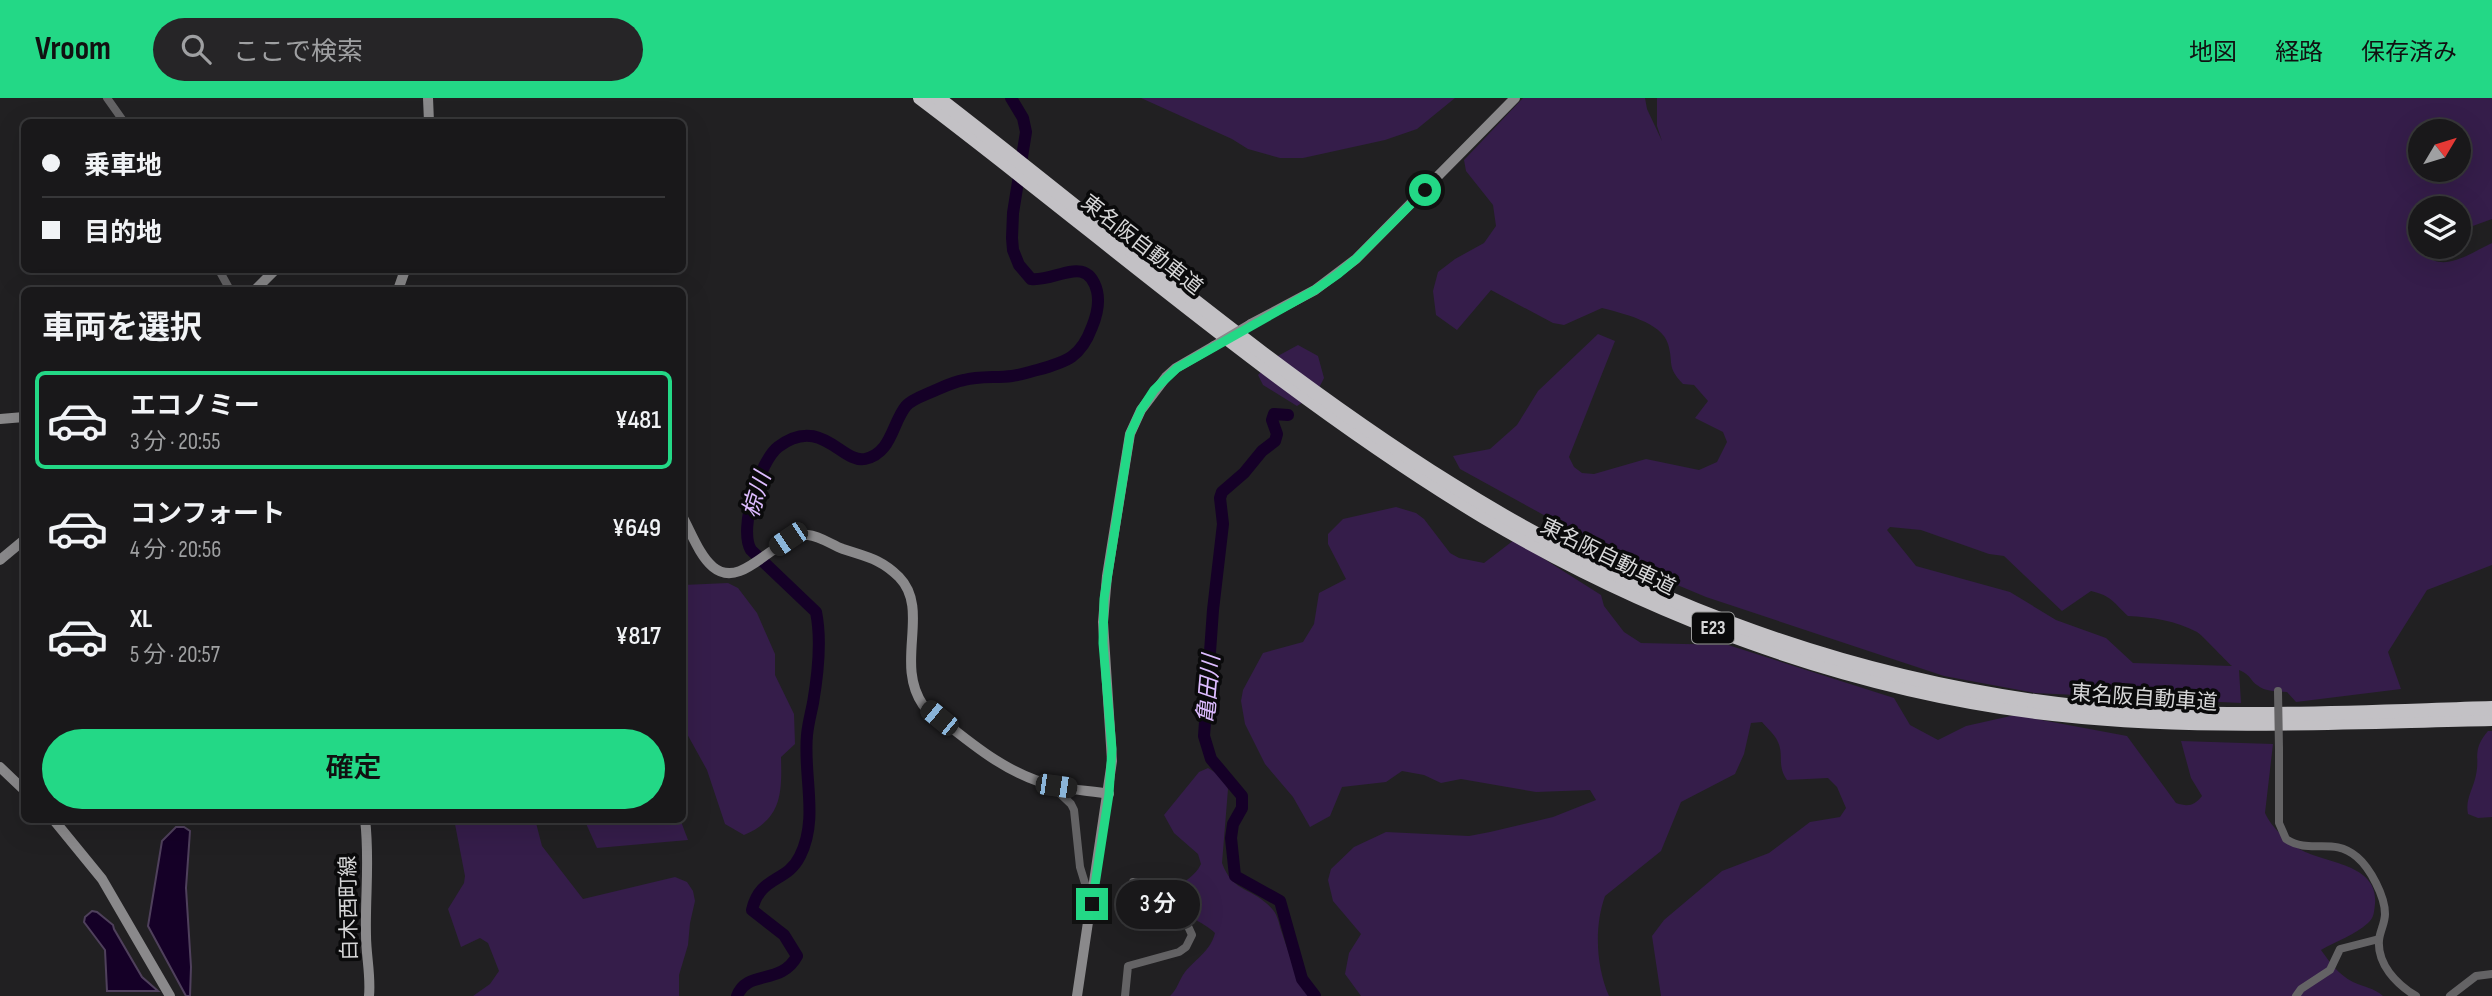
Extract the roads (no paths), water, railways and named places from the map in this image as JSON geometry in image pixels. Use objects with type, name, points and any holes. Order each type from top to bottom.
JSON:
[{"type":"highway","name":"東名阪自動車道","points":[[920,98],[991,146]]},
{"type":"highway","name":"東名阪自動車道","points":[[938,98],[991,146],[1283,380],[1434,485],[1485,517],[1567,562],[1651,603],[1792,656],[1893,684],[2033,711],[2197,724],[2492,719]]},
{"type":"highway","name":"東名阪自動車道","points":[[1053,195],[1289,372],[1450,484],[1530,530],[1614,573],[1742,628],[1844,661],[1898,675],[2083,707],[2254,715],[2492,708]]},
{"type":"street","points":[[107,98],[122,119]]},
{"type":"street","points":[[428,98],[429,119]]},
{"type":"street","points":[[1077,996],[1109,794],[1112,749],[1103,643],[1107,576],[1130,434],[1141,410],[1166,377],[1177,368],[1315,290],[1356,259],[1515,98]]},
{"type":"street","points":[[258,287],[272,273]]},
{"type":"street","points":[[0,419],[21,417]]},
{"type":"street","points":[[686,524],[712,567],[732,573],[744,570],[788,539],[807,535],[871,556],[888,567],[905,584],[912,597],[913,680],[917,697],[923,705],[988,756],[1051,785],[1109,794]]},
{"type":"street","points":[[0,560],[21,542]]},
{"type":"street","points":[[2278,690],[2279,823],[2286,839],[2306,847],[2337,845],[2360,860],[2383,897],[2385,919],[2379,939],[2381,957],[2388,970],[2405,989],[2416,996]]},
{"type":"street","points":[[0,766],[21,787]]},
{"type":"street","points":[[1051,785],[1074,810],[1080,866],[1092,904]]},
{"type":"street","points":[[56,823],[102,879],[170,996]]},
{"type":"street","name":"白木西町線","points":[[365,823],[369,865],[366,938],[369,996]]},
{"type":"street","points":[[1125,996],[1128,966],[1179,952],[1192,935],[1171,889],[1133,882]]},
{"type":"street","points":[[2296,996],[2301,989],[2330,970],[2340,949],[2379,939]]},
{"type":"street","points":[[2450,996],[2476,976],[2492,974]]},
{"type":"waterway","name":"椋川","points":[[737,996],[748,983],[782,971],[797,956],[784,935],[752,910],[761,891],[795,865],[806,842],[810,812],[807,735],[819,658],[816,612],[751,550],[748,540],[749,512],[764,466],[778,447],[793,438],[806,436],[829,442],[856,459],[874,456],[886,444],[901,413],[914,400],[960,381],[1015,376],[1065,361],[1083,345],[1095,318],[1097,291],[1086,274],[1078,271],[1031,279],[1019,265],[1013,250],[1013,213],[1026,132],[1023,118],[1011,98]]},
{"type":"waterway","name":"亀田川","points":[[1288,415],[1274,414],[1272,420],[1277,434],[1275,441],[1222,492],[1220,498],[1223,524],[1213,610],[1204,736],[1211,759],[1242,796],[1242,808],[1233,824],[1231,838],[1235,876],[1280,901],[1302,979],[1315,996]]}]
